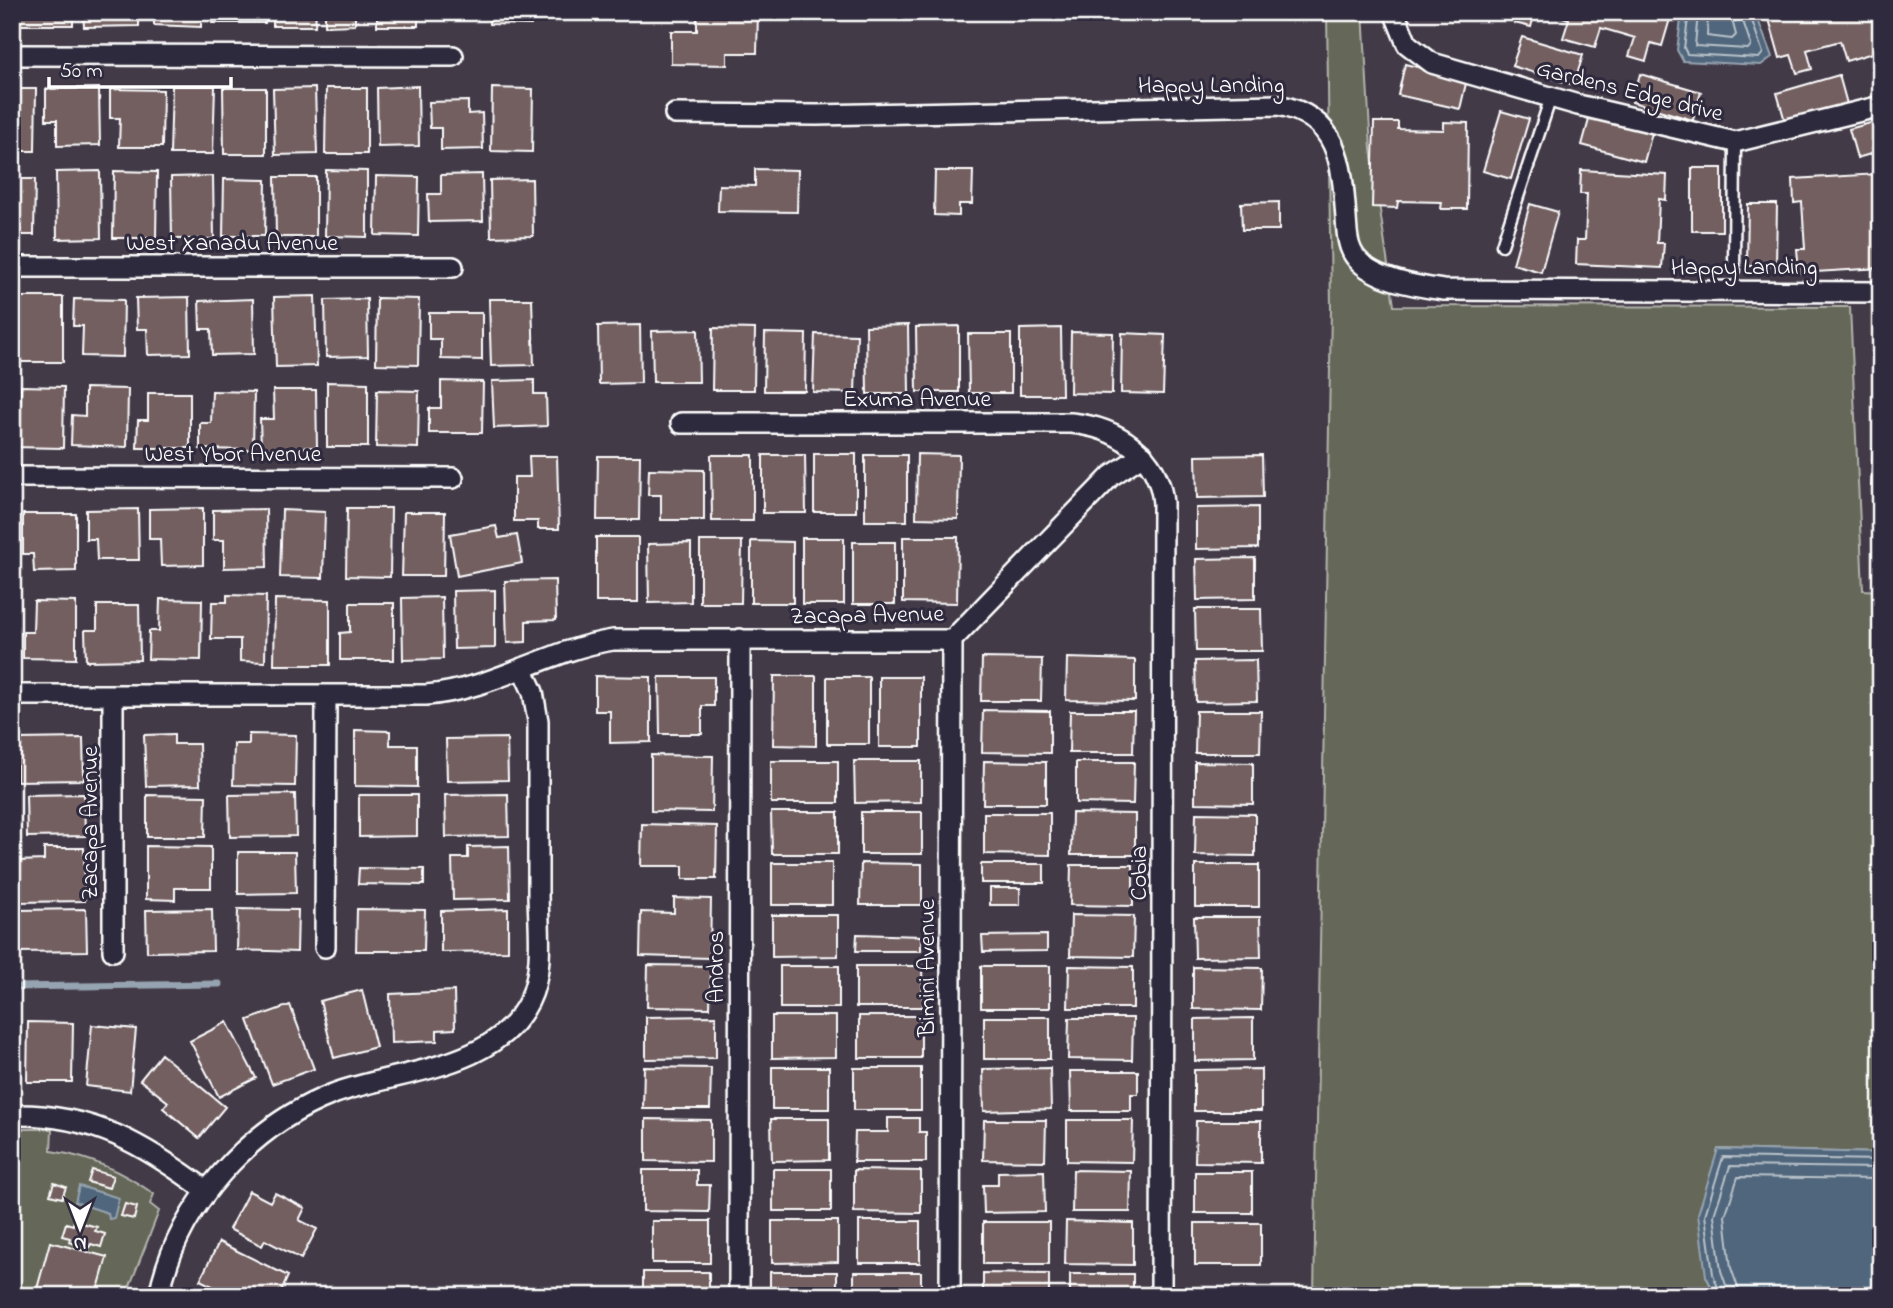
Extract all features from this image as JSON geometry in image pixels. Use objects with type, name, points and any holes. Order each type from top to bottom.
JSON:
[{"type":"street","name":"Gardens Edge drive","points":[[1394,12],[1407,44],[1425,60],[1551,97],[1735,142],[1881,106]]},
{"type":"street","points":[[12,55],[453,56]]},
{"type":"street","name":"Happy Landing","points":[[675,114],[817,115],[1278,105],[1296,109],[1314,120],[1329,135],[1336,147],[1343,178],[1347,240],[1356,259],[1384,276],[1443,290],[1881,292]]},
{"type":"street","name":"West Xanadu Avenue","points":[[12,267],[453,267]]},
{"type":"street","name":"Exuma Avenue","points":[[681,423],[1071,423],[1107,429],[1143,456]]},
{"type":"street","name":"Zacapa Avenue","points":[[12,695],[326,696],[451,693],[485,684],[569,649],[613,640],[952,640],[1111,477],[1143,456]]},
{"type":"street","name":"Cobia","points":[[1143,456],[1157,477],[1163,503],[1161,1296]]},
{"type":"street","name":"West Ybor Avenue","points":[[12,477],[453,478]]},
{"type":"street","name":"Andros","points":[[739,1296],[740,639]]},
{"type":"street","name":"Bimini Avenue","points":[[950,1296],[952,640]]},
{"type":"street","points":[[159,1296],[180,1238],[207,1191],[243,1152],[300,1111],[332,1095],[449,1061],[493,1042],[528,1002],[538,961],[538,713],[533,692],[522,668]]},
{"type":"street","name":"Zacapa Avenue","points":[[113,695],[113,951]]},
{"type":"street","points":[[325,947],[326,696]]},
{"type":"street","points":[[12,1115],[52,1117],[109,1130],[161,1157],[207,1191]]},
{"type":"lane","points":[[1502,245],[1551,97]]},
{"type":"lane","points":[[1734,270],[1735,142]]},
{"type":"green space","points":[[1327,12],[1363,12],[1371,149],[1394,306],[1850,307],[1863,590],[1881,591],[1881,1153],[1718,1149],[1706,1276],[1716,1296],[1314,1296],[1331,309]]},
{"type":"green space","points":[[12,1129],[52,1129],[51,1151],[105,1166],[154,1194],[150,1204],[159,1211],[126,1296],[12,1296]]},
{"type":"water","points":[[1682,12],[1755,12],[1772,57],[1761,65],[1683,61],[1677,50]]},
{"type":"water","points":[[1718,1149],[1881,1153],[1881,1296],[1716,1296],[1706,1276],[1698,1214]]},
{"type":"water","points":[[79,1186],[119,1198],[114,1218],[109,1219],[108,1213],[75,1202]]},
{"type":"building","points":[[19,12],[73,12],[73,25],[19,25]]},
{"type":"building","points":[[83,12],[139,12],[139,26],[84,27]]},
{"type":"building","points":[[154,12],[201,12],[201,27],[154,25]]},
{"type":"building","points":[[212,12],[265,12],[265,23],[212,23]]},
{"type":"building","points":[[273,12],[316,12],[315,26],[273,26]]},
{"type":"building","points":[[325,12],[368,14],[355,14],[355,25],[325,26]]},
{"type":"building","points":[[377,12],[418,12],[418,26],[377,26]]},
{"type":"building","points":[[489,12],[532,12],[531,25],[489,24]]},
{"type":"building","points":[[719,12],[758,12],[757,53],[727,53],[727,65],[671,64],[671,31],[697,31],[697,15],[719,15]]},
{"type":"building","points":[[1517,12],[1535,12],[1531,27],[1514,23]]},
{"type":"building","points":[[1547,12],[1672,12],[1662,46],[1651,43],[1646,61],[1629,56],[1635,38],[1601,28],[1595,47],[1563,38],[1569,19]]},
{"type":"building","points":[[1767,12],[1881,12],[1881,30],[1873,32],[1879,51],[1846,61],[1840,41],[1807,50],[1812,69],[1797,73],[1791,55],[1780,58]]},
{"type":"building","points":[[1522,37],[1583,55],[1574,85],[1512,66]]},
{"type":"building","points":[[1405,64],[1467,79],[1460,109],[1398,95]]},
{"type":"building","points":[[1640,74],[1701,92],[1693,120],[1632,102]]},
{"type":"building","points":[[1839,75],[1847,104],[1785,121],[1777,93]]},
{"type":"building","points":[[172,86],[215,86],[213,154],[170,154]]},
{"type":"building","points":[[418,86],[419,146],[378,147],[377,88]]},
{"type":"building","points":[[99,88],[100,145],[57,146],[57,120],[46,120],[46,89]]},
{"type":"building","points":[[223,88],[266,88],[266,154],[224,154]]},
{"type":"building","points":[[315,88],[317,154],[275,155],[273,89]]},
{"type":"building","points":[[326,88],[367,88],[367,154],[325,154]]},
{"type":"building","points":[[492,88],[533,89],[532,152],[491,151]]},
{"type":"building","points":[[12,89],[36,89],[35,151],[12,151]]},
{"type":"building","points":[[110,89],[163,90],[162,147],[119,147],[120,118],[110,118]]},
{"type":"building","points":[[468,101],[468,114],[482,113],[483,149],[441,150],[441,128],[430,128],[429,102]]},
{"type":"building","points":[[1501,111],[1529,119],[1511,179],[1483,171]]},
{"type":"building","points":[[1590,116],[1652,133],[1644,162],[1582,145]]},
{"type":"building","points":[[1881,120],[1881,151],[1857,158],[1849,129]]},
{"type":"building","points":[[1374,122],[1398,122],[1398,129],[1444,130],[1444,122],[1468,123],[1467,209],[1441,209],[1442,202],[1398,201],[1397,208],[1372,207]]},
{"type":"building","points":[[1692,168],[1722,168],[1722,231],[1692,231]]},
{"type":"building","points":[[755,169],[798,170],[797,212],[718,211],[719,185],[755,186]]},
{"type":"building","points":[[326,170],[367,171],[367,237],[325,236]]},
{"type":"building","points":[[1581,170],[1667,175],[1666,200],[1659,199],[1657,243],[1664,243],[1662,268],[1576,264],[1577,240],[1585,240],[1587,194],[1580,194]]},
{"type":"building","points":[[100,171],[101,238],[57,239],[56,172]]},
{"type":"building","points":[[114,171],[157,172],[156,238],[113,238]]},
{"type":"building","points":[[935,171],[973,171],[972,204],[959,204],[959,216],[934,215]]},
{"type":"building","points":[[482,174],[483,221],[429,222],[428,194],[441,194],[441,175]]},
{"type":"building","points":[[1879,174],[1880,199],[1874,199],[1877,243],[1881,243],[1881,268],[1799,273],[1797,249],[1805,249],[1802,202],[1794,203],[1793,179]]},
{"type":"building","points":[[213,176],[214,239],[172,239],[171,177]]},
{"type":"building","points":[[376,176],[419,177],[418,236],[375,235]]},
{"type":"building","points":[[275,177],[316,177],[316,237],[276,237]]},
{"type":"building","points":[[12,179],[35,179],[34,235],[12,235]]},
{"type":"building","points":[[224,179],[266,180],[265,236],[223,236]]},
{"type":"building","points":[[532,179],[533,236],[491,237],[490,180]]},
{"type":"building","points":[[1279,202],[1279,230],[1242,230],[1241,203]]},
{"type":"building","points":[[1530,204],[1558,212],[1541,272],[1513,264]]},
{"type":"building","points":[[1748,204],[1777,204],[1776,266],[1747,266]]},
{"type":"building","points":[[315,296],[317,366],[276,367],[274,297]]},
{"type":"building","points":[[12,297],[63,297],[63,362],[12,362]]},
{"type":"building","points":[[189,297],[190,354],[148,355],[147,329],[137,329],[136,298]]},
{"type":"building","points":[[377,298],[419,299],[418,365],[376,364]]},
{"type":"building","points":[[74,299],[124,300],[123,357],[82,356],[83,326],[73,326]]},
{"type":"building","points":[[253,299],[254,354],[212,355],[211,329],[200,329],[199,301]]},
{"type":"building","points":[[367,299],[368,356],[326,357],[325,300]]},
{"type":"building","points":[[489,299],[532,299],[534,365],[491,366]]},
{"type":"building","points":[[429,313],[482,313],[482,360],[441,359],[441,339],[429,339]]},
{"type":"building","points":[[640,325],[641,383],[599,384],[598,326]]},
{"type":"building","points":[[908,325],[909,394],[867,394],[866,326]]},
{"type":"building","points":[[959,326],[959,392],[917,392],[916,327]]},
{"type":"building","points":[[713,328],[755,329],[754,390],[712,390]]},
{"type":"building","points":[[1061,328],[1062,395],[1020,395],[1020,329]]},
{"type":"building","points":[[698,330],[699,382],[653,382],[652,331]]},
{"type":"building","points":[[1071,332],[1113,333],[1112,394],[1070,393]]},
{"type":"building","points":[[765,333],[806,334],[805,391],[764,391]]},
{"type":"building","points":[[1122,333],[1165,335],[1163,394],[1121,393]]},
{"type":"building","points":[[815,334],[857,335],[855,393],[813,392]]},
{"type":"building","points":[[968,334],[1011,334],[1011,393],[969,393]]},
{"type":"building","points":[[534,380],[534,394],[546,394],[547,426],[494,428],[492,381]]},
{"type":"building","points":[[441,381],[483,382],[482,433],[429,433],[429,408],[441,408]]},
{"type":"building","points":[[327,382],[368,383],[368,447],[327,447]]},
{"type":"building","points":[[21,386],[64,387],[63,448],[12,447],[12,420],[20,420]]},
{"type":"building","points":[[85,388],[128,389],[127,447],[71,445],[72,415],[85,416]]},
{"type":"building","points":[[273,390],[316,390],[317,447],[261,449],[260,419],[274,419]]},
{"type":"building","points":[[377,390],[419,391],[418,448],[376,447]]},
{"type":"building","points":[[212,391],[254,392],[253,450],[200,449],[200,423],[211,423]]},
{"type":"building","points":[[148,393],[190,393],[190,448],[137,448],[138,420],[148,420]]},
{"type":"building","points":[[1873,449],[1881,449],[1881,486],[1871,486]]},
{"type":"building","points":[[814,454],[856,454],[856,512],[814,512]]},
{"type":"building","points":[[917,454],[959,455],[958,519],[916,518]]},
{"type":"building","points":[[711,455],[753,455],[753,521],[712,521]]},
{"type":"building","points":[[763,455],[805,455],[806,513],[763,513]]},
{"type":"building","points":[[865,455],[907,455],[907,521],[865,521]]},
{"type":"building","points":[[1262,455],[1263,497],[1197,498],[1196,456]]},
{"type":"building","points":[[529,456],[557,456],[559,529],[538,529],[538,521],[514,521],[514,477],[530,477]]},
{"type":"building","points":[[598,456],[640,456],[639,520],[597,520]]},
{"type":"building","points":[[649,469],[704,470],[704,520],[661,520],[661,495],[648,495]]},
{"type":"building","points":[[1258,507],[1258,548],[1196,549],[1196,508]]},
{"type":"building","points":[[203,508],[203,565],[161,566],[160,539],[149,539],[149,509]]},
{"type":"building","points":[[347,508],[391,508],[390,577],[346,576]]},
{"type":"building","points":[[138,509],[139,560],[97,560],[96,539],[86,539],[86,510]]},
{"type":"building","points":[[266,509],[267,567],[224,568],[224,540],[213,540],[213,510]]},
{"type":"building","points":[[282,510],[325,512],[323,578],[280,577]]},
{"type":"building","points":[[404,512],[445,512],[444,576],[402,576]]},
{"type":"building","points":[[23,514],[76,514],[76,571],[34,572],[33,554],[23,554]]},
{"type":"building","points":[[496,526],[499,538],[517,535],[522,563],[457,576],[450,534]]},
{"type":"building","points":[[596,537],[638,537],[638,602],[596,602]]},
{"type":"building","points":[[903,537],[958,537],[957,603],[903,602]]},
{"type":"building","points":[[802,538],[844,538],[844,604],[802,604]]},
{"type":"building","points":[[700,541],[742,541],[741,603],[700,603]]},
{"type":"building","points":[[751,541],[793,542],[793,603],[751,603]]},
{"type":"building","points":[[853,542],[895,542],[895,604],[853,604]]},
{"type":"building","points":[[691,543],[691,602],[649,603],[648,544]]},
{"type":"building","points":[[1255,558],[1255,599],[1197,600],[1196,559]]},
{"type":"building","points":[[555,580],[556,620],[526,621],[526,642],[507,643],[505,581]]},
{"type":"building","points":[[495,590],[495,648],[454,649],[453,591]]},
{"type":"building","points":[[227,595],[266,596],[265,662],[240,661],[240,639],[211,639],[212,602],[227,602]]},
{"type":"building","points":[[442,597],[443,659],[403,660],[402,598]]},
{"type":"building","points":[[160,599],[202,600],[201,660],[148,659],[149,631],[159,631]]},
{"type":"building","points":[[275,599],[330,600],[330,665],[274,665]]},
{"type":"building","points":[[34,601],[76,602],[76,659],[23,658],[23,632],[33,632]]},
{"type":"building","points":[[350,603],[394,603],[394,660],[340,660],[340,633],[350,632]]},
{"type":"building","points":[[97,605],[139,605],[140,660],[86,661],[85,630],[97,630]]},
{"type":"building","points":[[1195,609],[1261,609],[1262,651],[1196,651]]},
{"type":"building","points":[[982,658],[1042,659],[1041,701],[981,701]]},
{"type":"building","points":[[1067,658],[1135,660],[1135,701],[1066,700]]},
{"type":"building","points":[[1256,660],[1257,701],[1196,702],[1195,661]]},
{"type":"building","points":[[595,676],[651,677],[651,742],[610,743],[610,711],[595,711]]},
{"type":"building","points":[[774,676],[816,676],[816,746],[773,745]]},
{"type":"building","points":[[659,677],[714,677],[714,706],[702,706],[702,734],[660,734]]},
{"type":"building","points":[[827,677],[869,677],[869,744],[827,744]]},
{"type":"building","points":[[879,677],[921,677],[921,747],[879,747]]},
{"type":"building","points":[[983,710],[1050,711],[1050,753],[982,752]]},
{"type":"building","points":[[1070,711],[1134,711],[1133,753],[1069,753]]},
{"type":"building","points":[[1196,711],[1261,711],[1260,753],[1195,753]]},
{"type":"building","points":[[355,730],[390,731],[390,745],[417,745],[417,787],[355,786]]},
{"type":"building","points":[[174,734],[174,744],[199,744],[200,785],[146,786],[144,735]]},
{"type":"building","points":[[249,734],[296,735],[295,786],[233,785],[234,744],[249,744]]},
{"type":"building","points":[[83,738],[84,780],[17,781],[17,739]]},
{"type":"building","points":[[507,738],[508,780],[447,781],[446,739]]},
{"type":"building","points":[[651,755],[713,756],[712,812],[651,811]]},
{"type":"building","points":[[771,761],[838,761],[838,803],[771,803]]},
{"type":"building","points":[[854,761],[921,761],[921,802],[855,803]]},
{"type":"building","points":[[984,761],[1046,762],[1046,804],[983,804]]},
{"type":"building","points":[[1076,762],[1134,762],[1133,804],[1076,803]]},
{"type":"building","points":[[1195,762],[1253,763],[1253,804],[1195,803]]},
{"type":"building","points":[[84,794],[85,836],[27,837],[26,795]]},
{"type":"building","points":[[295,794],[296,836],[230,837],[229,795]]},
{"type":"building","points":[[508,794],[509,836],[446,837],[445,795]]},
{"type":"building","points":[[147,795],[206,796],[205,837],[147,837]]},
{"type":"building","points":[[359,795],[417,795],[417,836],[359,837]]},
{"type":"building","points":[[771,812],[838,812],[838,854],[772,854]]},
{"type":"building","points":[[861,812],[922,812],[922,854],[861,854]]},
{"type":"building","points":[[984,813],[1050,813],[1050,855],[984,854]]},
{"type":"building","points":[[1072,813],[1135,814],[1135,855],[1071,855]]},
{"type":"building","points":[[1196,813],[1255,814],[1255,856],[1195,855]]},
{"type":"building","points":[[642,824],[717,826],[716,879],[683,879],[683,866],[641,866]]},
{"type":"building","points":[[146,846],[211,847],[211,888],[175,888],[175,900],[146,899]]},
{"type":"building","points":[[509,846],[510,899],[453,900],[452,858],[468,858],[468,847]]},
{"type":"building","points":[[44,848],[84,848],[85,901],[18,902],[17,861],[44,860]]},
{"type":"building","points":[[238,852],[295,852],[296,893],[238,894]]},
{"type":"building","points":[[772,863],[832,863],[832,905],[772,905]]},
{"type":"building","points":[[861,863],[922,864],[922,905],[860,905]]},
{"type":"building","points":[[981,864],[1044,864],[1044,883],[981,883]]},
{"type":"building","points":[[1071,865],[1133,865],[1133,906],[1070,905]]},
{"type":"building","points":[[1195,865],[1259,865],[1259,907],[1195,907]]},
{"type":"building","points":[[359,868],[424,869],[424,885],[358,884]]},
{"type":"building","points":[[990,888],[1020,888],[1020,905],[990,905]]},
{"type":"building","points":[[674,898],[711,899],[710,958],[640,956],[641,912],[674,913]]},
{"type":"building","points":[[86,909],[87,951],[19,952],[18,910]]},
{"type":"building","points":[[212,909],[213,951],[147,952],[146,910]]},
{"type":"building","points":[[238,909],[298,910],[297,952],[237,950]]},
{"type":"building","points":[[357,909],[425,910],[424,951],[356,951]]},
{"type":"building","points":[[508,909],[508,951],[441,952],[441,911]]},
{"type":"building","points":[[772,915],[838,915],[838,956],[772,957]]},
{"type":"building","points":[[1071,915],[1134,916],[1133,957],[1070,956]]},
{"type":"building","points":[[1194,917],[1260,917],[1261,957],[1195,958]]},
{"type":"building","points":[[857,934],[921,936],[921,951],[856,951]]},
{"type":"building","points":[[1047,935],[1047,951],[983,952],[982,936]]},
{"type":"building","points":[[648,965],[711,966],[710,1008],[647,1007]]},
{"type":"building","points":[[780,966],[839,966],[839,1008],[780,1008]]},
{"type":"building","points":[[856,966],[922,966],[923,1007],[856,1007]]},
{"type":"building","points":[[981,966],[1050,966],[1050,1008],[981,1008]]},
{"type":"building","points":[[1069,966],[1133,967],[1133,1008],[1068,1008]]},
{"type":"building","points":[[1193,967],[1262,968],[1261,1010],[1193,1009]]},
{"type":"building","points":[[362,990],[376,1047],[334,1058],[320,1001]]},
{"type":"building","points":[[454,991],[455,1029],[437,1030],[437,1041],[391,1043],[390,994]]},
{"type":"building","points":[[290,1005],[314,1069],[272,1084],[248,1020]]},
{"type":"building","points":[[716,1016],[716,1058],[646,1059],[646,1017]]},
{"type":"building","points":[[772,1016],[836,1016],[836,1057],[772,1058]]},
{"type":"building","points":[[859,1016],[921,1016],[921,1058],[859,1058]]},
{"type":"building","points":[[984,1017],[1050,1017],[1050,1059],[984,1059]]},
{"type":"building","points":[[1069,1018],[1133,1018],[1132,1060],[1068,1059]]},
{"type":"building","points":[[1253,1018],[1253,1060],[1195,1061],[1195,1019]]},
{"type":"building","points":[[28,1022],[73,1023],[72,1082],[27,1082]]},
{"type":"building","points":[[227,1022],[256,1078],[219,1097],[190,1041]]},
{"type":"building","points":[[92,1025],[136,1029],[130,1091],[86,1086]]},
{"type":"building","points":[[12,1040],[15,1040],[16,1086],[12,1086]]},
{"type":"building","points":[[161,1054],[225,1107],[199,1138],[163,1108],[168,1102],[140,1080]]},
{"type":"building","points":[[644,1067],[711,1068],[710,1109],[643,1109]]},
{"type":"building","points":[[772,1067],[829,1067],[829,1109],[772,1109]]},
{"type":"building","points":[[854,1068],[921,1068],[921,1110],[854,1110]]},
{"type":"building","points":[[1050,1068],[1051,1109],[984,1111],[983,1069]]},
{"type":"building","points":[[1261,1069],[1261,1111],[1194,1111],[1194,1070]]},
{"type":"building","points":[[1070,1071],[1138,1071],[1138,1094],[1131,1094],[1131,1111],[1071,1111]]},
{"type":"building","points":[[888,1118],[919,1118],[919,1132],[926,1132],[926,1162],[854,1162],[855,1132],[888,1132]]},
{"type":"building","points":[[646,1119],[711,1120],[711,1162],[646,1161]]},
{"type":"building","points":[[771,1119],[829,1119],[829,1160],[772,1161]]},
{"type":"building","points":[[984,1120],[1046,1120],[1045,1161],[983,1160]]},
{"type":"building","points":[[1067,1120],[1133,1120],[1132,1162],[1067,1161]]},
{"type":"building","points":[[1196,1121],[1261,1121],[1261,1163],[1195,1162]]},
{"type":"building","points":[[773,1169],[831,1169],[831,1211],[773,1211]]},
{"type":"building","points":[[92,1170],[113,1176],[109,1188],[88,1182]]},
{"type":"building","points":[[643,1170],[697,1170],[697,1185],[710,1185],[709,1212],[643,1211]]},
{"type":"building","points":[[854,1170],[921,1171],[921,1213],[854,1212]]},
{"type":"building","points":[[1073,1170],[1131,1171],[1130,1212],[1072,1212]]},
{"type":"building","points":[[1044,1171],[1045,1212],[984,1213],[983,1185],[998,1185],[998,1172]]},
{"type":"building","points":[[1195,1172],[1252,1172],[1252,1213],[1195,1213]]},
{"type":"building","points":[[54,1183],[66,1187],[62,1198],[50,1195]]},
{"type":"building","points":[[249,1191],[270,1202],[275,1193],[305,1208],[299,1220],[317,1229],[301,1259],[265,1240],[262,1246],[229,1229]]},
{"type":"building","points":[[125,1204],[137,1207],[134,1219],[121,1216]]},
{"type":"building","points":[[74,1221],[97,1227],[95,1231],[105,1234],[101,1247],[91,1244],[89,1248],[69,1242],[70,1238],[62,1236],[66,1223],[73,1225]]},
{"type":"building","points":[[652,1221],[710,1221],[710,1263],[652,1263]]},
{"type":"building","points":[[772,1221],[838,1221],[838,1262],[772,1263]]},
{"type":"building","points":[[859,1221],[920,1221],[920,1263],[859,1263]]},
{"type":"building","points":[[1066,1221],[1133,1223],[1133,1265],[1065,1264]]},
{"type":"building","points":[[983,1222],[1049,1222],[1049,1264],[983,1264]]},
{"type":"building","points":[[1195,1223],[1261,1223],[1261,1265],[1195,1265]]},
{"type":"building","points":[[50,1242],[107,1257],[96,1296],[35,1296]]},
{"type":"building","points":[[219,1242],[288,1276],[279,1296],[250,1296],[236,1289],[233,1296],[200,1280]]},
{"type":"building","points":[[643,1272],[709,1272],[709,1296],[643,1296]]},
{"type":"building","points":[[770,1272],[837,1272],[837,1296],[770,1296]]},
{"type":"building","points":[[854,1272],[921,1272],[921,1296],[854,1296]]},
{"type":"building","points":[[983,1273],[1049,1274],[1049,1296],[983,1296]]},
{"type":"building","points":[[1070,1274],[1133,1274],[1133,1296],[1070,1296]]},
{"type":"building","points":[[1259,1294],[1259,1296],[1195,1295]]},
{"type":"waterway","points":[[12,987],[219,984]]}]
